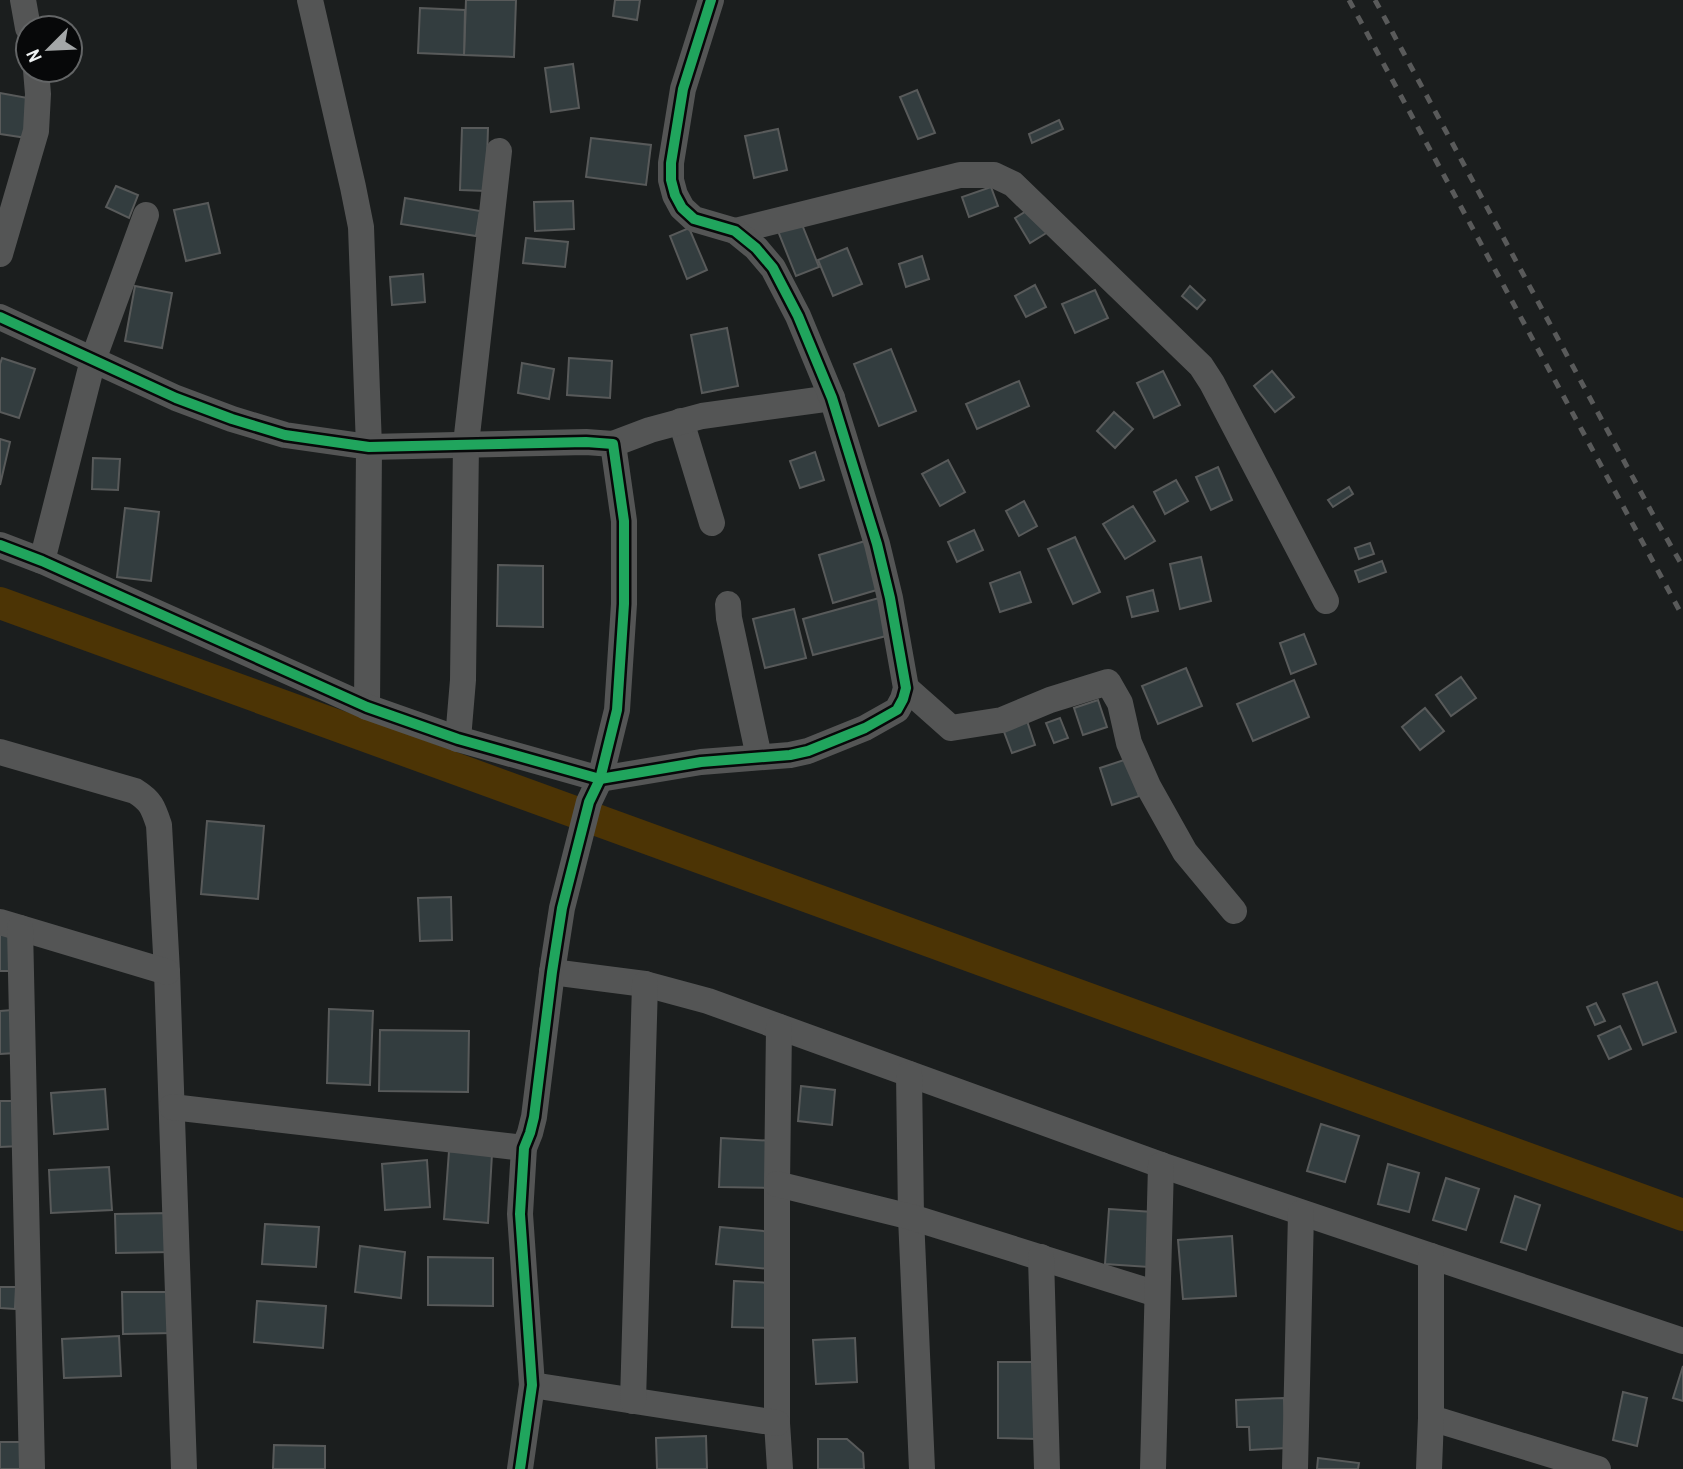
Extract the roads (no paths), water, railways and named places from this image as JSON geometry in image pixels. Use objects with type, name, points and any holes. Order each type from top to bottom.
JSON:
[{"type":"street","points":[[310,0],[361,227],[369,447],[367,707]]},
{"type":"street","points":[[0,545],[42,561],[367,707],[594,790],[688,764],[808,751],[865,728],[897,710],[906,688],[877,544],[832,398],[798,316],[773,268],[756,248],[735,231],[694,219],[682,208],[671,180],[671,163],[683,89],[711,0]]},
{"type":"street","points":[[0,254],[36,131],[37,84]]},
{"type":"street","points":[[458,739],[463,680],[466,444],[499,151]]},
{"type":"street","points":[[735,231],[960,175],[994,175],[1013,184],[1201,366],[1326,601]]},
{"type":"street","points":[[42,561],[93,360],[146,215]]},
{"type":"street","points":[[0,317],[176,398],[285,435],[369,447],[586,442],[613,444],[702,416],[832,398]]},
{"type":"street","points":[[681,421],[712,523]]},
{"type":"street","points":[[520,1469],[532,1385],[520,1214],[524,1148],[534,1116],[562,908],[617,710],[624,604],[624,521],[613,444]]},
{"type":"street","points":[[728,604],[760,757]]},
{"type":"street","points":[[906,688],[951,728],[1002,720],[1050,700],[1108,682],[1120,703],[1129,743],[1148,786],[1185,852],[1234,911]]},
{"type":"street","points":[[0,752],[135,791],[153,807],[159,825],[167,972],[184,1469]]},
{"type":"street","points":[[32,1469],[10,925],[167,972]]},
{"type":"street","points":[[552,972],[645,984],[708,1001],[1161,1165],[1683,1341]]},
{"type":"street","points":[[633,1401],[645,984]]},
{"type":"street","points":[[779,1027],[777,1184],[780,1469]]},
{"type":"street","points":[[909,1074],[911,1217],[922,1469]]},
{"type":"street","points":[[172,1107],[524,1148]]},
{"type":"street","points":[[1153,1469],[1161,1165]]},
{"type":"street","points":[[777,1184],[911,1217],[1157,1294]]},
{"type":"street","points":[[1295,1469],[1301,1213]]},
{"type":"street","points":[[1429,1469],[1431,1256]]},
{"type":"street","points":[[1041,1257],[1047,1469]]},
{"type":"street","points":[[532,1385],[778,1423]]},
{"type":"street","points":[[1431,1418],[1598,1469]]},
{"type":"waterway","points":[[0,603],[1683,1215]]},
{"type":"railway","points":[[1349,0],[1683,617]]},
{"type":"railway","points":[[1375,0],[1683,567]]}]
